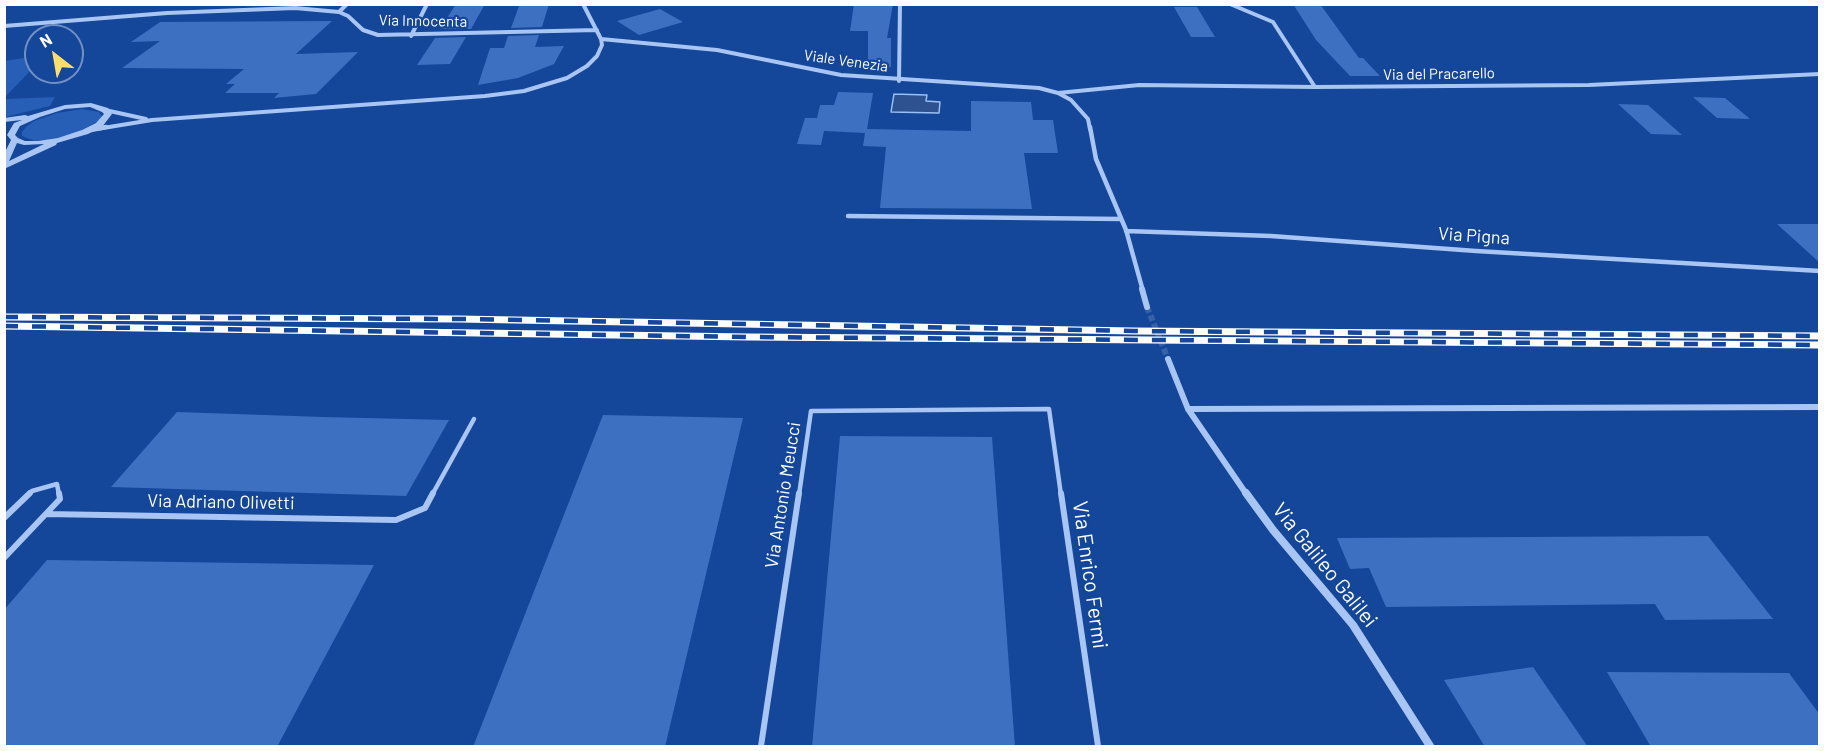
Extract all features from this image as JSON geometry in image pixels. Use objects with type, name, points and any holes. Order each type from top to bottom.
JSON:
[{"type":"street","points":[[4,26],[247,10],[295,8],[339,12],[347,4]]},
{"type":"street","points":[[411,36],[427,4]]},
{"type":"street","points":[[4,165],[59,140],[85,132],[152,120],[474,97],[524,91],[567,78],[597,56],[602,45],[601,39],[583,4]]},
{"type":"street","points":[[899,81],[900,4]]},
{"type":"street","points":[[1230,4],[1273,22],[1315,87]]},
{"type":"street","name":"Via Innocenta","points":[[339,12],[348,16],[363,30],[378,35],[597,30]]},
{"type":"street","name":"Viale Venezia","points":[[601,39],[717,50],[749,55],[813,71],[899,81],[1039,88],[1058,93]]},
{"type":"street","name":"Viale Venezia","points":[[602,45],[632,43]]},
{"type":"street","name":"Via del Pracarello","points":[[1058,93],[1139,85],[1315,87],[1589,85],[1820,74]]},
{"type":"street","points":[[1058,93],[1071,100],[1088,119],[1096,159],[1126,231],[1147,307]]},
{"type":"street","points":[[4,120],[79,105],[91,105],[152,120]]},
{"type":"street","points":[[85,132],[104,120],[108,114],[105,110]]},
{"type":"street","points":[[4,165],[10,136],[17,125],[37,115]]},
{"type":"street","points":[[10,136],[38,143],[59,140]]},
{"type":"street","points":[[848,216],[1120,219]]},
{"type":"street","name":"Via Pigna","points":[[1126,231],[1271,236],[1476,251],[1820,271]]},
{"type":"street","points":[[1168,358],[1188,409],[1820,407]]},
{"type":"street","name":"Via Galileo Galilei","points":[[1188,409],[1273,530],[1353,625],[1416,721],[1430,747]]},
{"type":"lane","name":"Via Antonio Meucci","points":[[761,747],[811,411],[1049,409]]},
{"type":"lane","name":"Via Enrico Fermi","points":[[1049,409],[1098,747]]},
{"type":"lane","name":"Via Adriano Olivetti","points":[[46,514],[396,520],[425,507],[474,419]]},
{"type":"lane","points":[[4,518],[32,491],[57,484],[60,499],[4,558]]},
{"type":"shaded area","points":[[24,58],[24,77],[5,97],[5,61]]},
{"type":"shaded area","points":[[894,94],[927,95],[926,101],[940,102],[939,113],[891,112]]},
{"type":"shaded area","points":[[55,97],[50,106],[5,117],[5,99]]},
{"type":"shaded area","points":[[82,109],[99,112],[102,116],[100,120],[73,135],[35,141],[22,136],[26,127],[34,121],[57,113]]},
{"type":"building","points":[[456,4],[485,4],[471,29],[440,29]]},
{"type":"building","points":[[549,4],[542,27],[511,28],[519,6]]},
{"type":"building","points":[[854,4],[893,4],[887,38],[891,38],[891,67],[868,68],[868,31],[850,31]]},
{"type":"building","points":[[1293,4],[1320,4],[1359,58],[1363,58],[1380,76],[1350,76],[1316,40]]},
{"type":"building","points":[[1174,7],[1197,7],[1215,37],[1191,37]]},
{"type":"building","points":[[660,9],[683,22],[639,35],[617,21]]},
{"type":"building","points":[[332,21],[296,54],[358,52],[316,94],[274,98],[279,93],[225,93],[235,84],[226,84],[244,69],[122,68],[160,41],[131,42],[160,22]]},
{"type":"building","points":[[539,35],[535,47],[564,46],[554,64],[518,78],[478,85],[490,48],[504,48],[508,36]]},
{"type":"building","points":[[466,37],[450,64],[417,65],[435,38]]},
{"type":"building","points":[[838,92],[873,93],[867,129],[971,131],[971,101],[1031,102],[1033,120],[1053,120],[1058,153],[1024,153],[1032,209],[880,208],[886,147],[863,146],[865,133],[824,131],[821,145],[797,144],[805,118],[817,118],[820,105],[834,105]]},
{"type":"building","points":[[1693,97],[1725,98],[1750,119],[1717,118]]},
{"type":"building","points":[[1618,104],[1648,105],[1682,135],[1651,134]]},
{"type":"building","points":[[1777,224],[1820,224],[1820,263]]},
{"type":"building","points":[[177,412],[449,420],[406,496],[111,487]]},
{"type":"building","points":[[603,415],[743,418],[665,747],[473,747]]},
{"type":"building","points":[[840,436],[992,437],[1015,747],[812,747]]},
{"type":"building","points":[[1708,536],[1773,619],[1665,620],[1655,604],[1386,607],[1369,568],[1350,569],[1337,538]]},
{"type":"building","points":[[47,560],[374,565],[277,747],[4,747],[4,610]]},
{"type":"building","points":[[1533,667],[1588,747],[1485,747],[1444,680]]},
{"type":"building","points":[[1607,672],[1789,673],[1820,715],[1820,747],[1651,747]]},
{"type":"tunnel","points":[[1147,307],[1168,359]]},
{"type":"railway","points":[[4,317],[459,319],[1134,331],[1820,336]]},
{"type":"railway","points":[[4,326],[749,337],[1820,345]]}]
